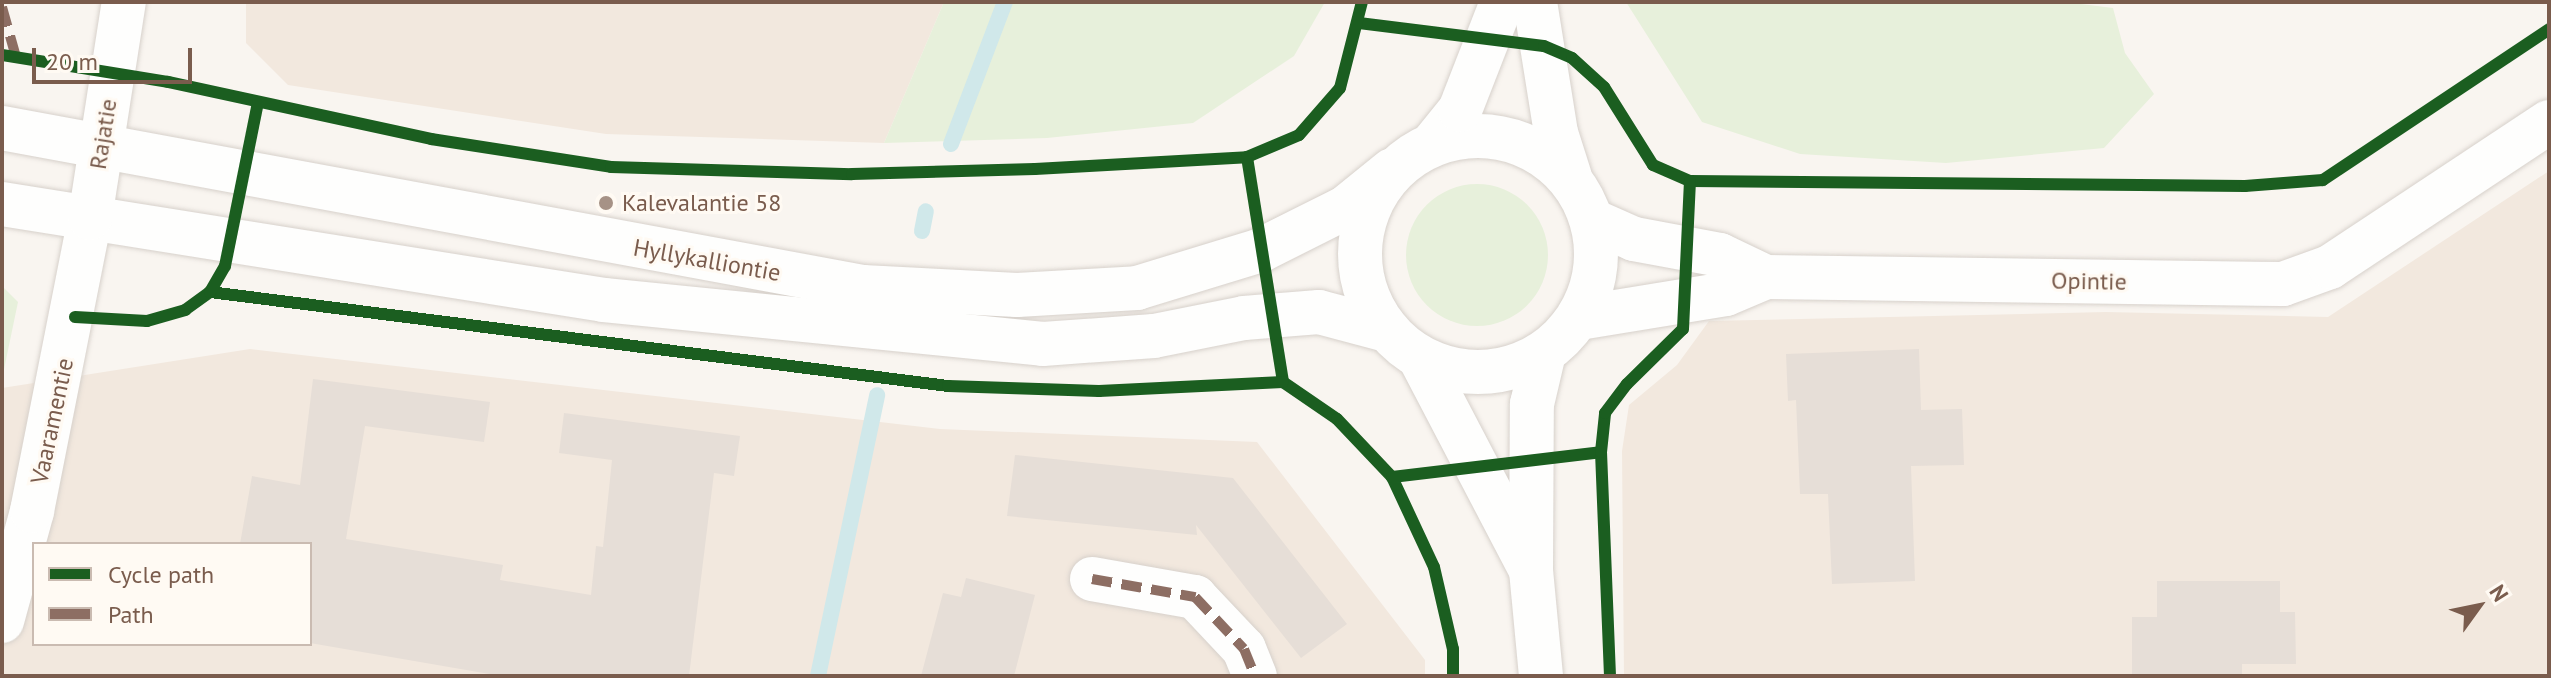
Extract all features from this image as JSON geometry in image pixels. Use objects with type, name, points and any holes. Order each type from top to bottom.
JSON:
[{"type":"main road","name":"Rajatie","points":[[90,218],[124,2]]},
{"type":"main road","points":[[1502,2],[1460,110],[1434,142],[1392,170],[1368,206],[1358,249],[1365,292],[1386,330],[1420,358],[1531,570]]},
{"type":"main road","points":[[1420,358],[1475,371],[1504,370],[1544,353],[1579,318],[1597,271],[1593,221],[1570,177],[1556,133],[1535,2]]},
{"type":"main road","name":"Opintie","points":[[1593,221],[1634,239],[1720,255],[1766,277],[2283,284],[2330,267],[2549,122]]},
{"type":"main road","name":"Hyllykalliontie","points":[[2,128],[602,242],[863,287],[1017,295],[1137,288],[1261,250],[1345,208],[1392,170]]},
{"type":"main road","points":[[1434,142],[1482,134],[1531,146],[1570,177]]},
{"type":"main road","name":"Hyllykalliontie","points":[[2,204],[604,300],[1043,344],[1154,336],[1244,318],[1319,312],[1386,330]]},
{"type":"main road","name":"Vaaramentie","points":[[2,621],[39,481],[90,218]]},
{"type":"main road","points":[[1579,318],[1726,294],[1766,277]]},
{"type":"main road","points":[[1541,676],[1531,570],[1532,404],[1544,353]]},
{"type":"main road","points":[[1092,579],[1195,597],[1244,649],[1255,676]]},
{"type":"shaded area","points":[[246,2],[944,2],[884,143],[606,134],[288,85],[246,43]]},
{"type":"shaded area","points":[[2549,171],[2549,676],[1624,676],[1622,451],[1629,405],[1677,365],[1709,321],[2106,312],[2328,317]]},
{"type":"shaded area","points":[[250,349],[940,429],[1257,442],[1425,660],[1425,676],[2,676],[2,388]]},
{"type":"green space","points":[[944,2],[1325,2],[1294,56],[1193,123],[1047,138],[884,143]]},
{"type":"green space","points":[[1626,2],[2065,2],[2113,8],[2125,53],[2154,94],[2104,148],[1946,163],[1800,154],[1702,122]]},
{"type":"green space","points":[[1477,184],[1504,190],[1527,205],[1542,228],[1548,255],[1542,282],[1527,305],[1504,320],[1477,326],[1450,320],[1427,305],[1412,282],[1406,255],[1412,228],[1427,205],[1450,190]]},
{"type":"green space","points":[[2,286],[18,302],[2,379]]},
{"type":"building","points":[[1919,349],[1921,410],[1962,409],[1964,465],[1911,466],[1915,581],[1832,584],[1828,494],[1800,494],[1796,400],[1788,401],[1786,354]]},
{"type":"building","points":[[313,379],[490,402],[484,442],[365,426],[346,539],[503,565],[500,580],[591,595],[596,546],[603,547],[612,460],[559,453],[564,413],[740,436],[734,476],[714,473],[689,676],[501,676],[312,643],[312,542],[240,542],[252,476],[300,485]]},
{"type":"building","points":[[1015,455],[1233,478],[1347,624],[1301,658],[1196,525],[1197,535],[1007,516]]},
{"type":"building","points":[[966,578],[1035,595],[1014,676],[921,676],[943,593],[961,597]]},
{"type":"building","points":[[2157,581],[2280,581],[2280,612],[2295,612],[2296,664],[2242,664],[2242,676],[2132,676],[2132,617],[2157,617]]},
{"type":"waterway","points":[[951,144],[1005,2]]},
{"type":"waterway","points":[[922,231],[926,211]]},
{"type":"waterway","points":[[818,676],[877,395]]},
{"type":"marked path","points":[[2,7],[16,57]]},
{"type":"marked path","points":[[1092,579],[1195,597],[1244,649],[1255,676]]},
{"type":"cycle path","points":[[2,55],[168,82],[431,139],[611,167],[852,174],[1035,169],[1247,157],[1299,135],[1340,88],[1362,2]]},
{"type":"cycle path","points":[[1359,23],[1544,46],[1572,58],[1604,87],[1653,165],[1690,181],[2245,186],[2323,180],[2549,29]]},
{"type":"cycle path","points":[[75,317],[147,321],[185,310],[210,292],[225,266],[258,102]]},
{"type":"cycle path","points":[[1247,157],[1283,382],[1337,419],[1392,477],[1434,567],[1453,649],[1453,676]]},
{"type":"cycle path","points":[[1610,676],[1601,452],[1605,413],[1627,384],[1683,329],[1690,181]]},
{"type":"cycle path","points":[[210,292],[948,386],[1099,391],[1283,382]]},
{"type":"cycle path","points":[[1392,477],[1601,452]]},
{"type":"place","name":"Kalevalantie 58","points":[[606,203]]}]
